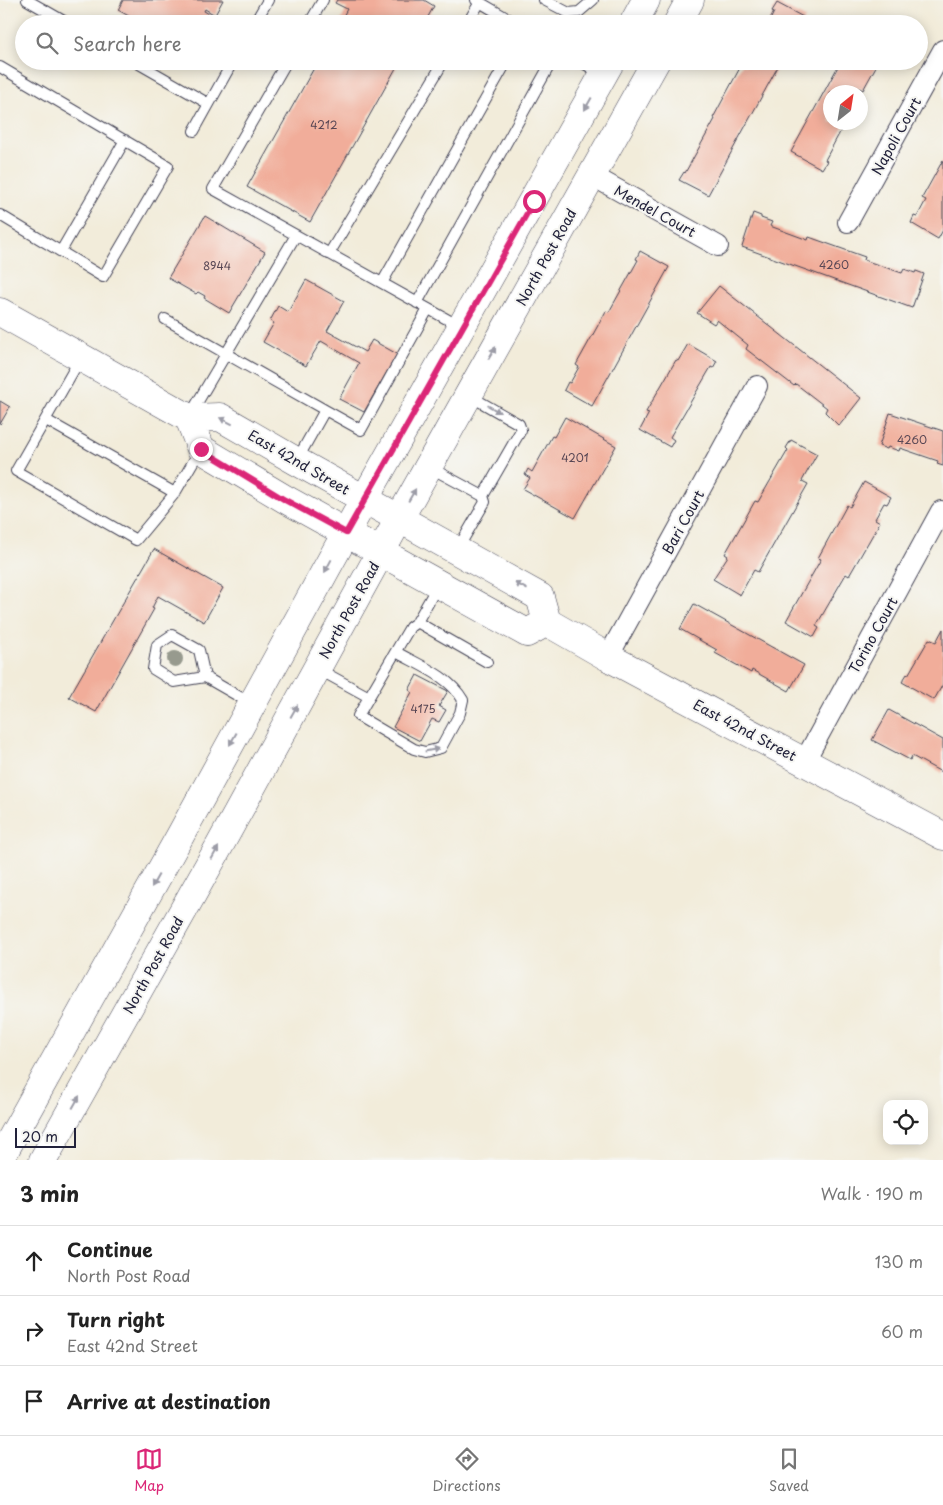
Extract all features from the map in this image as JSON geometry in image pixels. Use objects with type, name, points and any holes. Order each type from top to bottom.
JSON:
[{"type":"main road","points":[[682,15],[690,0]]},
{"type":"main road","points":[[0,1159],[364,500],[607,70]]},
{"type":"main road","name":"North Post Road","points":[[43,1160],[317,669],[399,518],[651,70]]},
{"type":"main road","points":[[0,312],[189,418],[201,449],[285,500],[526,633],[547,622]]},
{"type":"main road","name":"East 42nd Street","points":[[189,418],[220,417],[364,500],[540,597],[547,622],[608,657],[943,836]]},
{"type":"street","name":"Napoli Court","points":[[848,222],[943,50]]},
{"type":"street","name":"Mendel Court","points":[[591,175],[718,246]]},
{"type":"street","name":"Bari Court","points":[[608,657],[757,386]]},
{"type":"street","name":"Torino Court","points":[[804,762],[941,511],[943,512]]},
{"type":"lane","points":[[27,0],[53,15]]},
{"type":"lane","points":[[259,15],[268,0]]},
{"type":"lane","points":[[314,15],[323,0]]},
{"type":"lane","points":[[544,0],[569,13],[578,12],[593,0]]},
{"type":"lane","points":[[471,15],[478,1],[502,15]]},
{"type":"lane","points":[[0,67],[168,166],[103,276],[0,215]]},
{"type":"lane","points":[[150,70],[209,104]]},
{"type":"lane","points":[[194,131],[228,70]]},
{"type":"lane","points":[[282,70],[213,189],[462,328]]},
{"type":"lane","points":[[329,254],[439,70]]},
{"type":"lane","points":[[382,283],[502,70]]},
{"type":"lane","points":[[417,303],[547,70]]},
{"type":"lane","points":[[60,251],[125,140]]},
{"type":"lane","points":[[189,418],[296,235]]},
{"type":"lane","points":[[165,319],[360,430],[428,309]]},
{"type":"lane","points":[[81,357],[16,471],[136,540],[175,493],[201,449]]},
{"type":"lane","points":[[468,395],[519,424],[521,430],[483,496]]},
{"type":"lane","points":[[296,461],[325,410]]},
{"type":"lane","points":[[46,420],[175,493]]},
{"type":"lane","points":[[428,467],[483,496],[485,502],[457,550]]},
{"type":"lane","points":[[396,652],[450,683],[463,700],[460,713],[441,748],[424,752],[414,749],[358,716],[410,627],[417,622],[438,585]]},
{"type":"lane","points":[[417,622],[487,662]]},
{"type":"lane","points":[[205,677],[199,650],[172,635],[157,645],[153,669],[174,682],[205,677],[252,704]]},
{"type":"lane","points":[[317,669],[369,697]]},
{"type":"building","points":[[123,0],[223,0],[215,15],[205,9],[204,11],[211,15],[127,15],[118,10]]},
{"type":"building","points":[[337,0],[424,0],[434,6],[429,15],[344,15],[347,9],[335,3]]},
{"type":"building","points":[[777,3],[799,15],[772,15],[774,12],[772,11]]},
{"type":"building","points":[[313,70],[395,70],[310,222],[247,187]]},
{"type":"building","points":[[739,70],[776,70],[708,195],[679,180],[685,173],[715,119],[713,118]]},
{"type":"building","points":[[836,70],[874,70],[866,85],[828,85]]},
{"type":"building","points":[[823,94],[823,130],[841,130],[822,169],[791,152]]},
{"type":"building","points":[[943,160],[943,230],[938,239],[911,223],[914,216],[917,217],[926,200],[922,198]]},
{"type":"building","points":[[753,213],[772,222],[770,226],[808,240],[809,237],[865,257],[864,260],[902,273],[904,269],[924,274],[912,308],[742,247]]},
{"type":"building","points":[[205,216],[265,252],[229,313],[204,298],[205,296],[198,292],[196,294],[168,278]]},
{"type":"building","points":[[640,251],[669,267],[592,406],[564,390],[579,367],[576,365],[606,311],[609,312],[638,260],[636,259]]},
{"type":"building","points":[[306,280],[344,301],[327,331],[365,352],[372,340],[397,354],[364,412],[339,399],[359,363],[321,341],[306,366],[263,342],[274,323],[270,321],[278,306],[288,312]]},
{"type":"building","points":[[719,286],[861,398],[839,426],[825,412],[827,408],[796,384],[794,386],[746,349],[748,345],[717,320],[714,324],[697,313]]},
{"type":"building","points":[[688,344],[717,361],[713,368],[711,367],[670,437],[674,440],[670,447],[640,430],[649,413],[646,412],[676,360],[678,361]]},
{"type":"building","points":[[0,401],[10,407],[0,424]]},
{"type":"building","points":[[890,413],[943,431],[943,466],[937,464],[938,461],[900,448],[899,451],[879,446]]},
{"type":"building","points":[[565,417],[616,446],[575,518],[523,489],[530,478],[525,475],[528,469],[532,472]]},
{"type":"building","points":[[791,440],[817,454],[802,481],[808,484],[758,572],[754,570],[740,595],[713,579],[728,556],[725,554],[755,501],[758,502],[788,450],[786,448]]},
{"type":"building","points":[[864,482],[891,497],[887,504],[884,503],[875,519],[880,522],[849,576],[846,574],[816,626],[819,628],[814,637],[786,621],[821,559],[818,558],[847,505],[850,507]]},
{"type":"building","points":[[154,549],[223,588],[204,622],[158,596],[152,608],[154,609],[96,712],[69,697]]},
{"type":"building","points":[[694,604],[804,665],[789,691],[752,670],[751,673],[715,653],[717,650],[680,629]]},
{"type":"building","points":[[943,629],[943,684],[934,700],[902,682],[929,639],[936,642]]},
{"type":"building","points":[[417,675],[448,691],[439,706],[446,710],[439,722],[432,719],[420,741],[393,727],[412,692],[409,690]]},
{"type":"building","points":[[889,710],[943,740],[943,773],[912,756],[910,760],[872,740]]},
{"type":"route","points":[[201,449],[285,500],[346,533],[534,201]]}]
